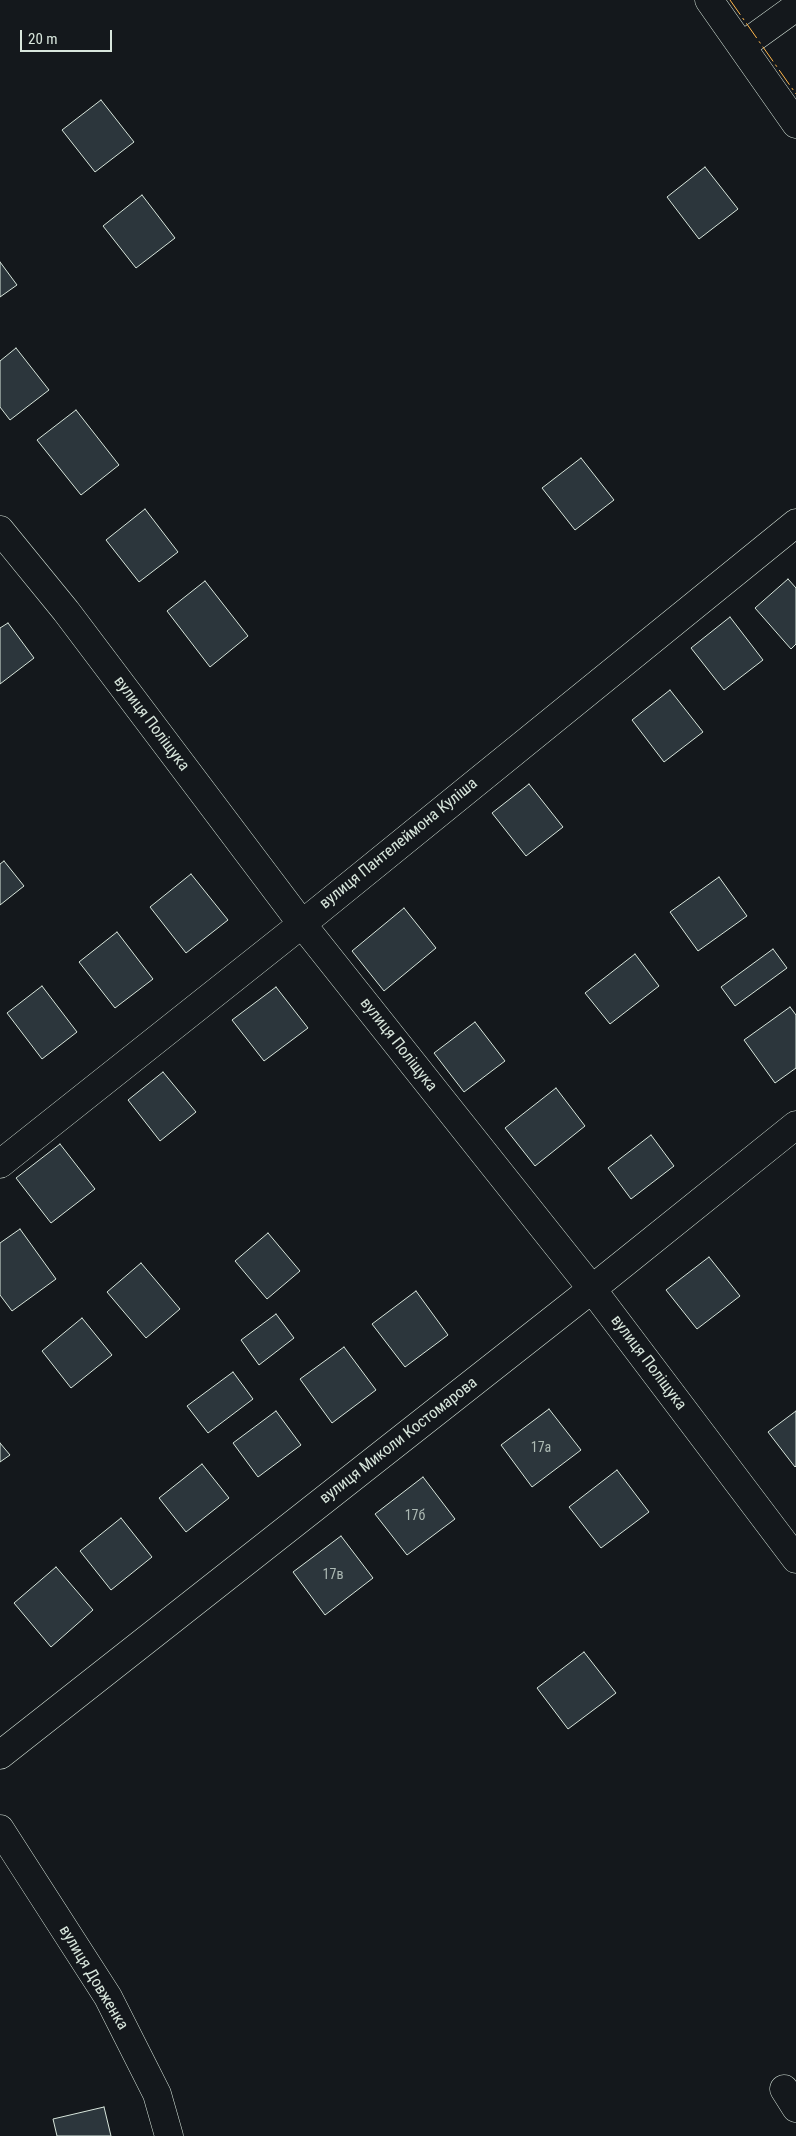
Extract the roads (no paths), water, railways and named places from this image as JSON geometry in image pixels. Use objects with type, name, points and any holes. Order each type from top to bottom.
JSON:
[{"type":"street","points":[[709,0],[796,124]]},
{"type":"street","points":[[742,46],[796,7]]},
{"type":"street","name":"вулиця Пантелеймона Куліша","points":[[0,1164],[302,924],[796,522]]},
{"type":"street","name":"вулиця Поліщука","points":[[0,530],[66,611],[302,924],[592,1289],[796,1559]]},
{"type":"street","name":"вулиця Миколи Костомарова","points":[[0,1755],[592,1289],[796,1125]]},
{"type":"street","name":"вулиця Довженка","points":[[0,1828],[108,1997],[157,2094],[169,2136]]}]
